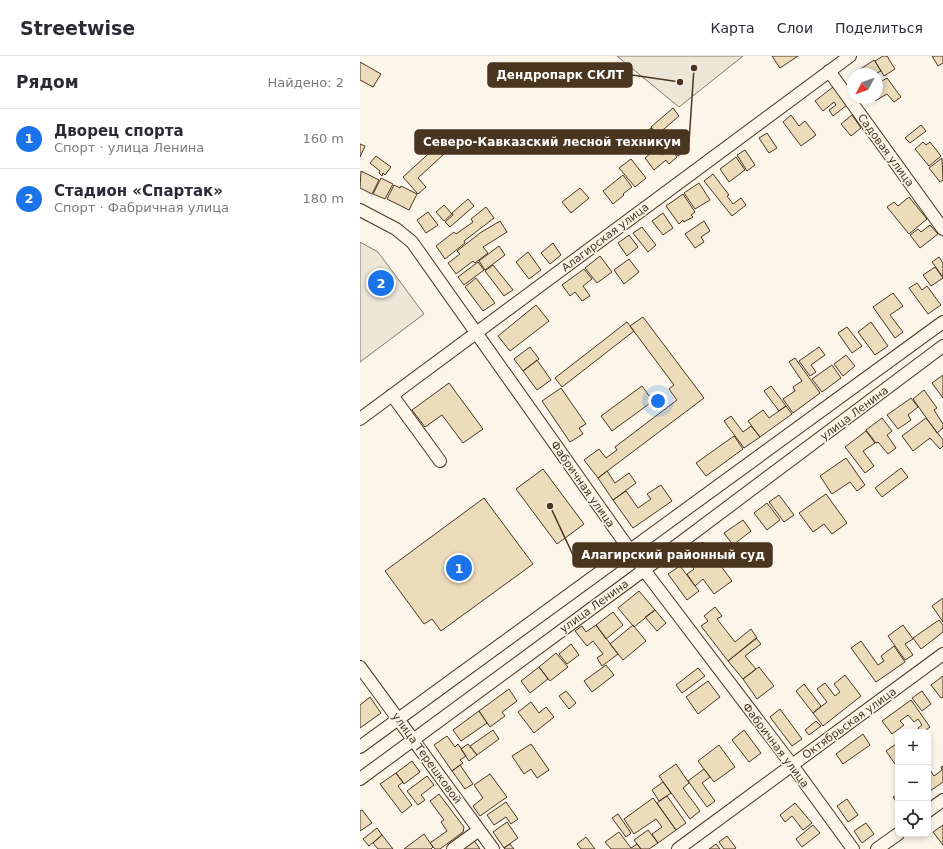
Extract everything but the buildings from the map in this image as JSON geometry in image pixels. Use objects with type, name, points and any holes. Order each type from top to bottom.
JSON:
[{"type":"street","name":"Алагирская улица","points":[[360,419],[850,56]]},
{"type":"street","name":"Садовая улица","points":[[829,71],[943,229]]},
{"type":"street","name":"Фабричная улица","points":[[360,210],[396,229],[412,242],[644,570],[853,849]]},
{"type":"street","name":"улица Ленина","points":[[360,747],[943,322]]},
{"type":"street","name":"улица Ленина","points":[[360,779],[644,570],[943,346]]},
{"type":"street","points":[[392,395],[440,460]]},
{"type":"street","name":"Октябрьская улица","points":[[678,849],[943,654]]},
{"type":"street","name":"улица Терешковой","points":[[360,667],[414,739],[492,849]]},
{"type":"street","points":[[931,809],[943,800]]},
{"type":"street","points":[[453,849],[479,830]]},
{"type":"street","points":[[877,849],[895,836]]},
{"type":"shaded area","points":[[617,56],[743,56],[679,107]]},
{"type":"shaded area","points":[[360,242],[378,252],[424,314],[360,362]]},
{"type":"place","name":"Северо-Кавказский лесной техникум","points":[[694,68]]},
{"type":"place","name":"Дендропарк СКЛТ","points":[[680,82]]},
{"type":"place","name":"Стадион «Спартак»","points":[[381,283]]},
{"type":"place","name":"Алагирский районный суд","points":[[550,506]]},
{"type":"place","name":"Дворец спорта","points":[[459,568]]}]
